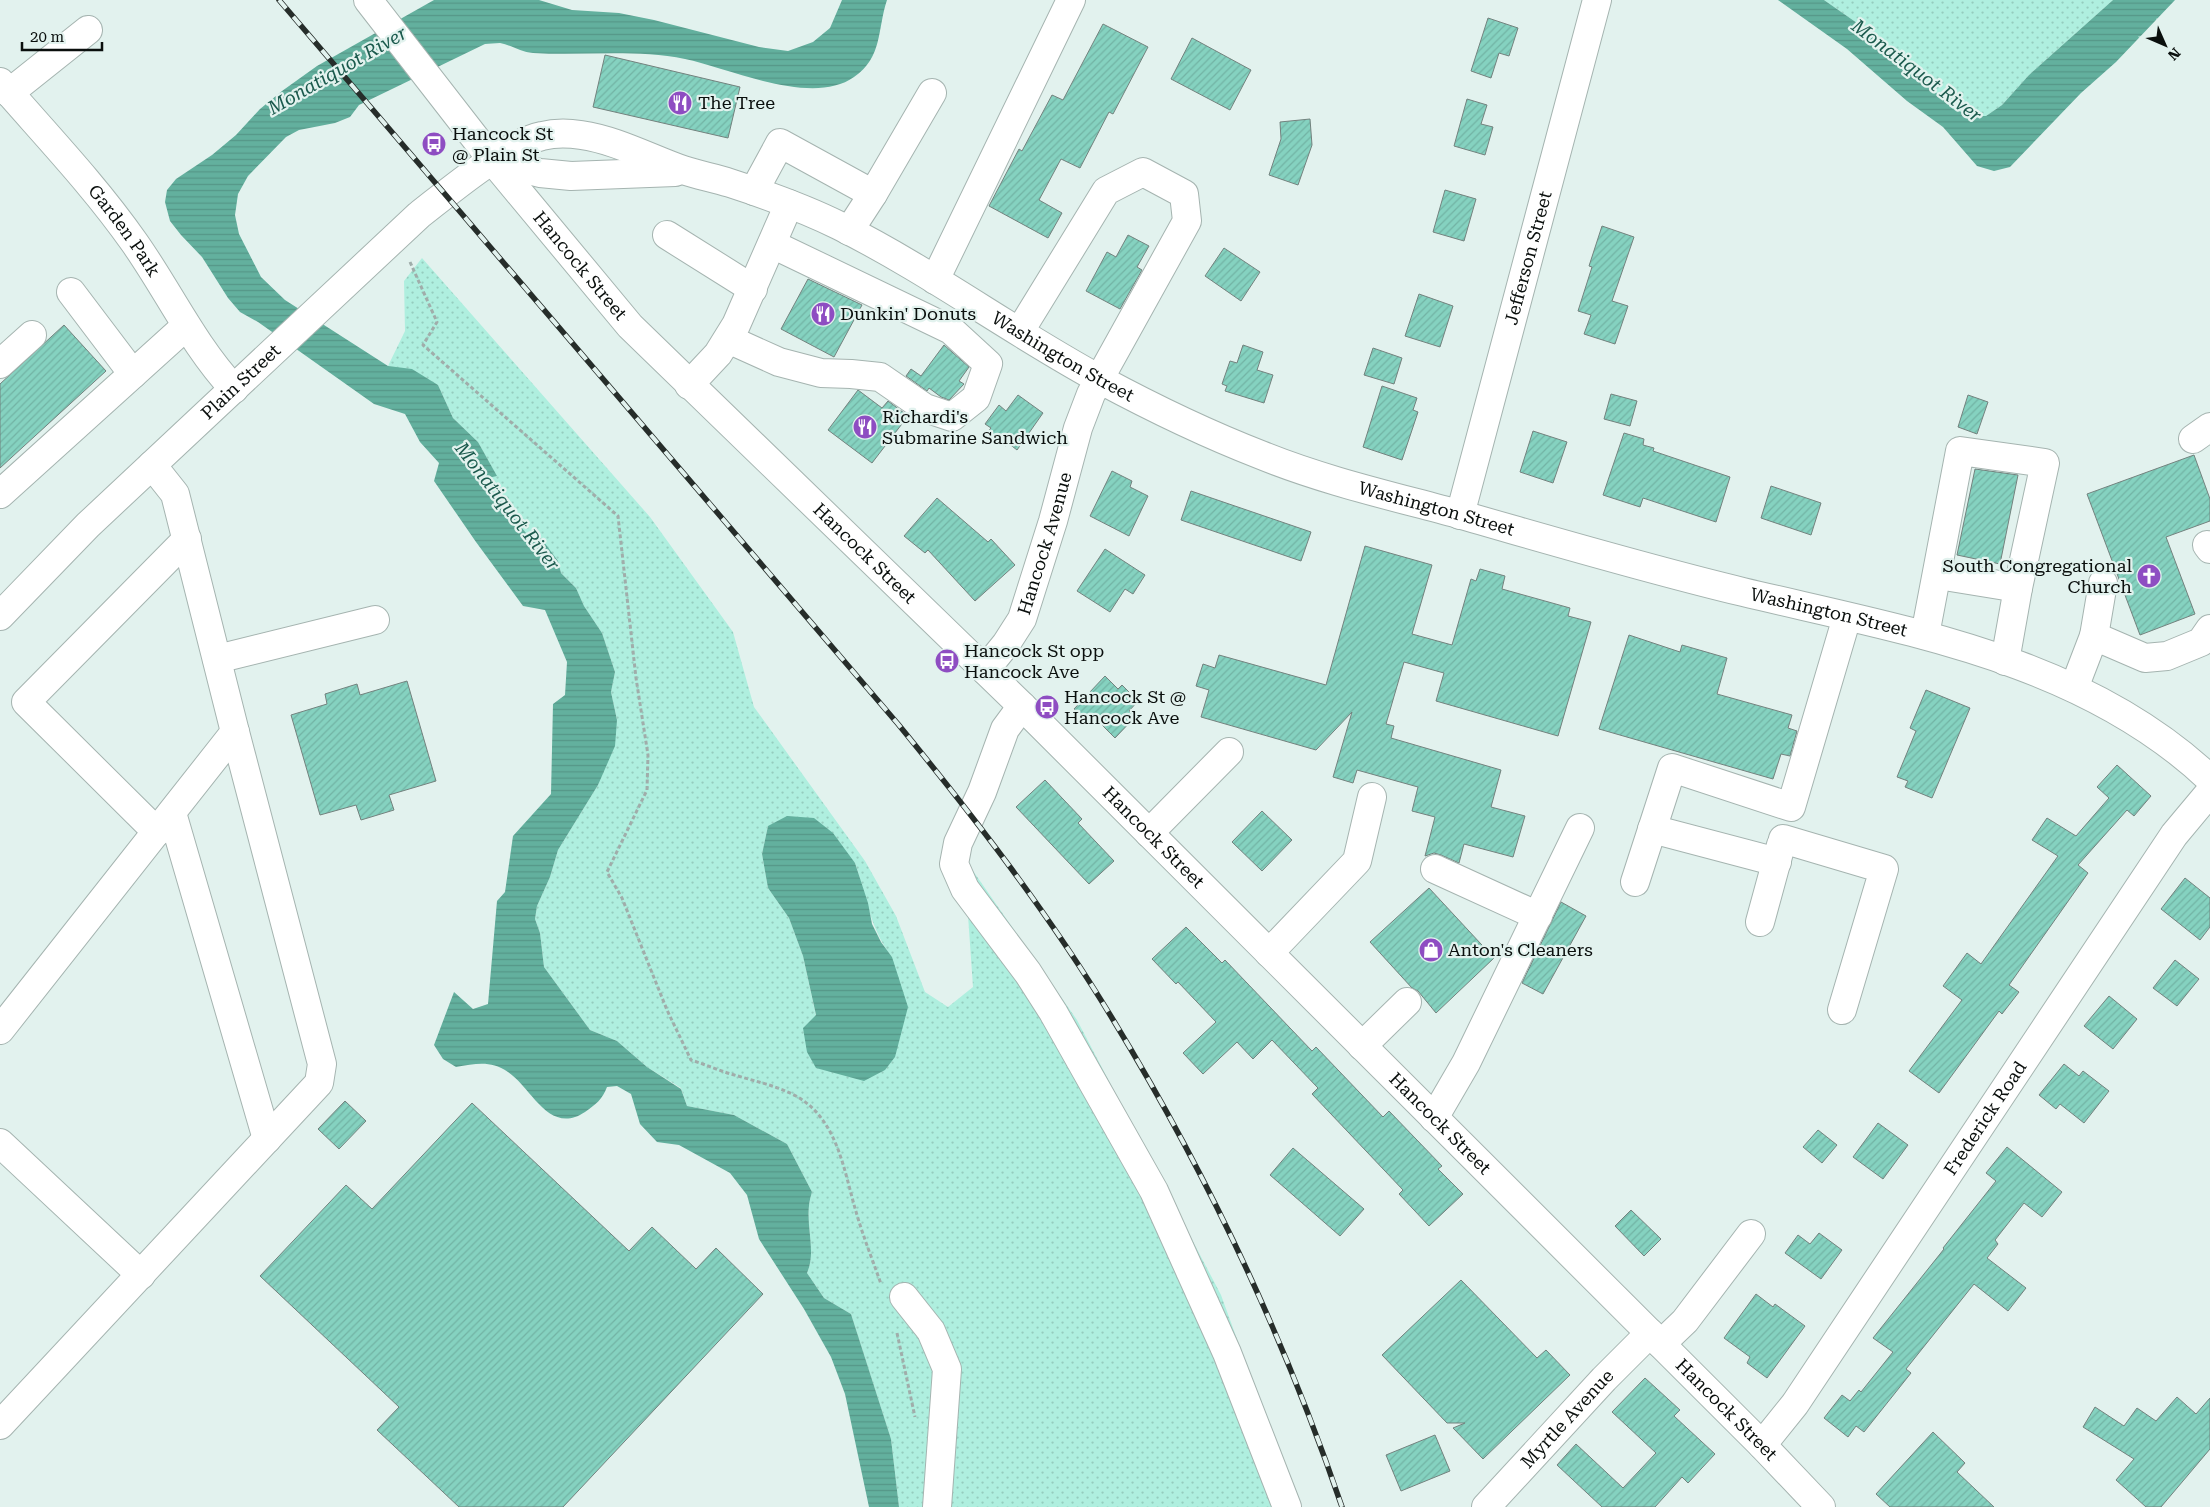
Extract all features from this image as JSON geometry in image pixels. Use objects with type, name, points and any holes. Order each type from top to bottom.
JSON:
[{"type":"main road","points":[[935,280],[1071,0]]},
{"type":"main road","name":"Jefferson Street","points":[[1460,515],[1597,0]]},
{"type":"main road","points":[[371,4],[493,161]]},
{"type":"main road","points":[[5,88],[88,30]]},
{"type":"main road","name":"Garden Park","points":[[5,88],[117,219],[147,260],[208,359],[234,389]]},
{"type":"main road","points":[[849,231],[932,93]]},
{"type":"main road","name":"Washington Street","points":[[493,161],[523,142],[539,136],[556,133],[575,134],[604,140],[687,171],[754,191],[789,204],[849,231],[935,280],[1099,379],[1171,416],[1263,456],[1347,485],[1655,570],[1925,635],[2006,661],[2074,688],[2113,707],[2157,734],[2210,779]]},
{"type":"main road","points":[[754,191],[780,143],[873,194]]},
{"type":"main road","name":"Washington Street","points":[[493,161],[540,172],[571,176],[687,171]]},
{"type":"main road","name":"Plain Street","points":[[0,616],[59,553],[398,234],[445,195],[493,161]]},
{"type":"main road","name":"Hancock Street","points":[[493,161],[604,296],[689,385],[1022,706],[1656,1338],[1822,1507]]},
{"type":"main road","name":"Hancock Avenue","points":[[985,670],[1006,644],[1022,619],[1053,521],[1078,428],[1099,379],[1187,221],[1184,194],[1143,172],[1106,191],[1020,331]]},
{"type":"main road","points":[[689,385],[712,361],[728,339],[753,289],[789,204]]},
{"type":"main road","points":[[667,235],[753,289]]},
{"type":"main road","points":[[728,339],[779,362],[821,373],[851,374],[880,378],[925,408],[952,417],[976,398],[988,364],[950,330],[772,244]]},
{"type":"main road","points":[[71,292],[133,374]]},
{"type":"main road","points":[[0,494],[186,326]]},
{"type":"main road","points":[[0,364],[32,335]]},
{"type":"main road","points":[[1925,635],[1938,575],[1960,451],[2045,463],[2018,588],[2006,661]]},
{"type":"main road","points":[[0,1425],[319,1083],[322,1064],[175,494],[152,465]]},
{"type":"main road","points":[[187,539],[26,702],[164,822],[267,1139]]},
{"type":"main road","points":[[1938,575],[2018,588]]},
{"type":"main road","points":[[2074,688],[2094,636],[2103,584]]},
{"type":"main road","points":[[1760,922],[1791,807],[1847,617]]},
{"type":"main road","points":[[217,659],[375,620]]},
{"type":"main road","points":[[2094,636],[2145,658],[2167,656],[2201,642],[2210,629]]},
{"type":"main road","points":[[1022,706],[1004,729],[982,792],[958,843],[954,864],[965,889],[1045,999],[1154,1191],[1227,1352],[1287,1507]]},
{"type":"main road","points":[[0,1030],[235,732]]},
{"type":"main road","points":[[1149,833],[1230,752]]},
{"type":"main road","points":[[1635,882],[1672,768],[1791,807]]},
{"type":"main road","name":"Frederick Road","points":[[1762,1445],[1795,1404],[2174,835],[2210,792]]},
{"type":"main road","points":[[1269,953],[1357,861],[1372,798]]},
{"type":"main road","points":[[1434,1118],[1466,1063],[1580,828]]},
{"type":"main road","points":[[1652,828],[1884,869],[1842,1010]]},
{"type":"main road","points":[[1435,869],[1538,916]]},
{"type":"main road","points":[[1362,1046],[1408,1002]]},
{"type":"main road","points":[[0,1143],[141,1275]]},
{"type":"main road","name":"Myrtle Avenue","points":[[1486,1507],[1604,1380],[1656,1338],[1685,1321],[1751,1234]]},
{"type":"main road","points":[[904,1297],[931,1331],[947,1369],[937,1507]]},
{"type":"path","points":[[398,234],[437,322],[422,345],[618,516],[636,678],[648,755],[646,790],[607,872],[622,898],[668,1010],[691,1060],[737,1076],[769,1084],[798,1097],[828,1127],[838,1146]]},
{"type":"shaded area","points":[[1824,0],[2113,0],[2029,75],[2002,105],[1986,116],[1973,116],[1953,109],[1919,76],[1857,23]]},
{"type":"shaded area","points":[[422,258],[650,517],[733,632],[754,707],[865,861],[896,916],[925,992],[948,1007],[973,987],[964,858],[1077,1020],[1221,1295],[1298,1507],[899,1507],[891,1439],[851,1314],[824,1298],[807,1273],[811,1254],[809,1203],[812,1192],[787,1144],[734,1115],[687,1106],[681,1088],[647,1067],[617,1041],[590,1030],[544,967],[540,933],[535,919],[537,906],[550,877],[558,850],[598,785],[617,720],[611,692],[615,672],[602,633],[584,606],[576,588],[561,573],[558,561],[530,538],[483,479],[496,475],[478,442],[453,418],[438,385],[388,366],[405,331],[404,281]],"holes":[[[768,826],[855,863],[869,912],[878,935],[892,957],[803,1028],[816,1016],[803,956],[789,918],[768,888],[762,854]]]},
{"type":"water","name":"Monatiquot River","points":[[434,0],[539,0],[572,10],[619,13],[654,20],[759,47],[788,51],[813,42],[830,28],[842,0],[887,0],[878,42],[870,61],[854,77],[836,85],[816,88],[770,83],[685,59],[666,56],[628,53],[533,53],[500,43],[485,44],[359,105],[350,117],[335,123],[299,130],[286,137],[248,176],[238,194],[235,215],[239,234],[261,277],[285,300],[388,366],[412,369],[438,385],[453,418],[478,442],[497,476],[483,479],[530,538],[541,538],[558,561],[561,573],[576,588],[584,606],[602,633],[615,672],[611,692],[617,720],[615,746],[598,785],[558,850],[550,877],[537,906],[535,919],[540,933],[544,967],[590,1030],[617,1041],[647,1067],[681,1089],[687,1106],[734,1115],[787,1144],[812,1192],[809,1203],[811,1254],[807,1273],[824,1298],[851,1314],[891,1439],[899,1507],[869,1507],[845,1394],[831,1357],[804,1309],[759,1239],[747,1195],[730,1173],[679,1145],[657,1142],[640,1124],[631,1094],[617,1086],[607,1087],[598,1101],[585,1112],[572,1118],[561,1118],[551,1114],[542,1107],[517,1079],[508,1072],[489,1064],[456,1067],[443,1059],[434,1045],[454,992],[473,1009],[488,1004],[497,901],[505,892],[513,836],[551,794],[553,704],[565,695],[567,662],[545,610],[523,606],[434,481],[439,463],[420,442],[405,414],[374,404],[258,322],[240,312],[228,298],[202,257],[170,221],[165,202],[167,190],[176,179],[212,155],[236,135],[260,109],[317,66]]},
{"type":"water","points":[[1778,0],[1824,0],[1857,23],[1919,76],[1953,109],[1973,116],[1986,116],[2002,105],[2029,75],[2113,0],[2175,0],[2116,62],[2081,93],[2010,167],[1994,171],[1977,166],[1943,127],[1907,101],[1847,49]]},
{"type":"water","points":[[787,816],[814,818],[833,833],[855,863],[868,903],[872,924],[881,942],[892,957],[908,1007],[895,1057],[885,1070],[864,1081],[816,1068],[807,1052],[803,1028],[816,1015],[803,956],[789,918],[768,888],[762,854],[768,826]]},
{"type":"building","points":[[1488,18],[1518,28],[1509,56],[1499,53],[1491,78],[1471,71]]},
{"type":"building","points":[[1103,24],[1148,47],[1113,114],[1109,112],[1080,168],[1061,159],[1039,200],[1062,213],[1048,238],[989,206],[1019,149],[1022,151],[1052,95],[1063,100]]},
{"type":"building","points":[[1192,38],[1251,70],[1230,110],[1171,79]]},
{"type":"building","points":[[605,55],[740,87],[728,138],[593,107]]},
{"type":"building","points":[[1467,99],[1487,105],[1481,124],[1493,127],[1485,155],[1454,146]]},
{"type":"building","points":[[1310,119],[1312,145],[1298,185],[1269,175],[1281,139],[1280,122]]},
{"type":"building","points":[[1445,190],[1476,199],[1464,241],[1433,232]]},
{"type":"building","points":[[1602,226],[1634,237],[1612,301],[1628,306],[1615,344],[1584,334],[1591,315],[1578,311],[1592,267],[1589,266]]},
{"type":"building","points":[[1128,235],[1149,246],[1137,267],[1142,270],[1120,309],[1086,291],[1107,252],[1116,257]]},
{"type":"building","points":[[1224,248],[1260,272],[1241,301],[1205,276]]},
{"type":"building","name":"Dunkin' Donuts","points":[[808,279],[862,305],[834,357],[781,329]]},
{"type":"building","points":[[1419,294],[1453,306],[1440,347],[1405,336]]},
{"type":"building","points":[[64,325],[106,371],[0,468],[0,384]]},
{"type":"building","points":[[944,345],[969,367],[959,381],[964,384],[949,400],[941,397],[929,388],[927,391],[906,376],[911,369],[921,376]]},
{"type":"building","points":[[1243,345],[1263,352],[1257,370],[1273,375],[1264,403],[1225,391],[1227,386],[1222,384],[1230,361],[1237,363]]},
{"type":"building","points":[[1373,348],[1402,358],[1394,384],[1364,375]]},
{"type":"building","points":[[1382,386],[1417,398],[1413,410],[1418,412],[1402,460],[1363,447]]},
{"type":"building","name":"Richardi's Submarine Sandwich","points":[[858,390],[882,408],[888,401],[908,416],[872,463],[828,430]]},
{"type":"building","points":[[1611,394],[1637,401],[1630,426],[1604,419]]},
{"type":"building","points":[[1018,395],[1043,413],[1017,450],[1008,443],[1006,446],[987,433],[991,428],[985,424],[999,405],[1006,411]]},
{"type":"building","points":[[1968,395],[1988,402],[1977,434],[1958,427]]},
{"type":"building","points":[[1533,431],[1567,442],[1553,483],[1520,472]]},
{"type":"building","points":[[1624,433],[1644,439],[1643,445],[1654,448],[1653,451],[1730,477],[1716,522],[1643,498],[1640,507],[1603,495]]},
{"type":"building","name":"South Congregational Church","points":[[2194,455],[2210,499],[2210,521],[2166,537],[2195,614],[2140,635],[2087,494]]},
{"type":"building","points":[[1975,469],[2018,475],[2000,564],[1957,555]]},
{"type":"building","points":[[1112,471],[1132,481],[1130,487],[1148,496],[1129,536],[1090,516]]},
{"type":"building","points":[[1771,486],[1821,503],[1811,535],[1761,518]]},
{"type":"building","points":[[1191,491],[1311,532],[1301,561],[1181,520]]},
{"type":"building","points":[[937,498],[988,542],[991,539],[1015,565],[975,601],[928,550],[925,553],[904,536]]},
{"type":"building","points":[[1365,546],[1432,565],[1412,634],[1452,645],[1471,579],[1476,581],[1480,569],[1505,576],[1502,589],[1570,608],[1568,616],[1591,622],[1558,736],[1436,701],[1444,673],[1404,662],[1386,724],[1394,726],[1391,738],[1501,770],[1491,807],[1525,816],[1513,857],[1464,844],[1459,863],[1434,853],[1425,856],[1435,817],[1412,811],[1418,787],[1357,770],[1353,783],[1333,777],[1352,712],[1316,750],[1201,717],[1209,690],[1196,686],[1203,664],[1215,668],[1219,655],[1326,685]]},
{"type":"building","points":[[1105,549],[1145,575],[1133,594],[1125,589],[1110,612],[1077,591]]},
{"type":"building","points":[[1629,635],[1680,652],[1682,645],[1727,658],[1717,694],[1792,715],[1788,728],[1797,731],[1790,756],[1781,754],[1773,779],[1599,729]]},
{"type":"building","points":[[1105,676],[1118,689],[1122,685],[1138,701],[1129,711],[1135,717],[1115,738],[1094,717],[1088,723],[1074,709]]},
{"type":"building","points":[[407,681],[436,781],[389,795],[394,810],[361,820],[356,805],[320,815],[291,715],[327,704],[325,694],[357,684],[360,695]]},
{"type":"building","points":[[1926,690],[1970,708],[1932,798],[1905,787],[1908,781],[1897,777],[1916,731],[1910,728]]},
{"type":"building","points":[[2117,765],[2151,796],[2134,816],[2127,810],[2078,865],[2088,873],[2009,985],[2019,992],[2002,1014],[1999,1011],[1939,1093],[1909,1071],[1962,1000],[1943,986],[1967,953],[1981,964],[2058,856],[2032,840],[2047,818],[2076,836],[2109,798],[2097,787]]},
{"type":"building","points":[[1045,780],[1082,819],[1078,823],[1114,861],[1089,884],[1016,807]]},
{"type":"building","points":[[1262,811],[1292,840],[1262,871],[1232,842]]},
{"type":"building","points":[[2185,878],[2210,898],[2210,927],[2200,940],[2161,909]]},
{"type":"building","points":[[1429,888],[1494,958],[1436,1013],[1418,991],[1412,988],[1370,942]]},
{"type":"building","points":[[1561,902],[1586,916],[1543,994],[1522,983]]},
{"type":"building","points":[[1186,927],[1222,963],[1225,960],[1312,1051],[1316,1047],[1383,1117],[1389,1111],[1442,1166],[1438,1169],[1463,1194],[1429,1226],[1399,1194],[1403,1190],[1312,1094],[1318,1088],[1272,1040],[1253,1059],[1237,1042],[1203,1074],[1183,1053],[1216,1022],[1178,982],[1176,984],[1152,959]]},
{"type":"building","points":[[2175,960],[2199,979],[2177,1006],[2153,988]]},
{"type":"building","points":[[2109,996],[2137,1019],[2113,1049],[2084,1026]]},
{"type":"building","points":[[2064,1064],[2079,1076],[2083,1071],[2109,1091],[2084,1123],[2060,1104],[2056,1109],[2039,1095]]},
{"type":"building","points":[[345,1101],[366,1121],[339,1149],[318,1129]]},
{"type":"building","points":[[472,1103],[629,1251],[652,1227],[696,1269],[716,1248],[763,1294],[563,1507],[459,1507],[377,1430],[399,1407],[260,1276],[346,1185],[372,1209]]},
{"type":"building","points":[[1878,1123],[1908,1145],[1883,1179],[1853,1157]]},
{"type":"building","points":[[1818,1130],[1837,1145],[1822,1163],[1803,1147]]},
{"type":"building","points":[[2007,1147],[2062,1192],[2042,1217],[2024,1203],[1995,1240],[1998,1244],[1987,1258],[2026,1288],[2008,1311],[1974,1284],[1906,1369],[1911,1373],[1864,1432],[1856,1426],[1848,1437],[1824,1418],[1842,1395],[1850,1401],[1859,1390],[1861,1392],[1893,1352],[1873,1338],[1996,1181],[1986,1173]]},
{"type":"building","points":[[1293,1148],[1364,1209],[1340,1236],[1270,1175]]},
{"type":"building","points":[[1631,1210],[1661,1239],[1644,1256],[1615,1226]]},
{"type":"building","points":[[1819,1233],[1842,1250],[1821,1279],[1785,1253],[1798,1235],[1810,1244]]},
{"type":"building","points":[[1461,1280],[1537,1358],[1546,1350],[1570,1375],[1483,1459],[1453,1428],[1465,1423],[1447,1423],[1382,1355]]},
{"type":"building","points":[[1756,1294],[1773,1307],[1775,1304],[1805,1326],[1767,1378],[1747,1363],[1750,1357],[1724,1338]]},
{"type":"building","points":[[1645,1378],[1680,1410],[1674,1416],[1715,1454],[1688,1483],[1682,1477],[1655,1507],[1602,1507],[1557,1465],[1576,1444],[1623,1488],[1656,1453],[1612,1412]]},
{"type":"building","points":[[2177,1397],[2196,1414],[2210,1398],[2210,1449],[2161,1507],[2146,1507],[2116,1480],[2134,1459],[2083,1427],[2095,1407],[2124,1426],[2137,1408],[2156,1421]]},
{"type":"building","points":[[1933,1432],[1965,1463],[1957,1472],[1994,1507],[1890,1507],[1876,1494]]},
{"type":"building","points":[[1435,1435],[1450,1471],[1401,1491],[1386,1455]]},
{"type":"railway","points":[[279,0],[898,724],[983,831],[1037,904],[1112,1018],[1211,1195],[1269,1318],[1295,1380],[1342,1507]]},
{"type":"place","name":"The Tree","points":[[680,103]]},
{"type":"place","name":"Hancock St @ Plain St","points":[[434,144]]},
{"type":"place","name":"Dunkin' Donuts","points":[[823,314]]},
{"type":"place","name":"Richardi's Submarine Sandwich","points":[[865,427]]},
{"type":"place","name":"South Congregational Church","points":[[2149,576]]},
{"type":"place","name":"Hancock St opp Hancock Ave","points":[[947,661]]},
{"type":"place","name":"Hancock St @ Hancock Ave","points":[[1047,707]]},
{"type":"place","name":"Anton's Cleaners","points":[[1431,950]]}]
